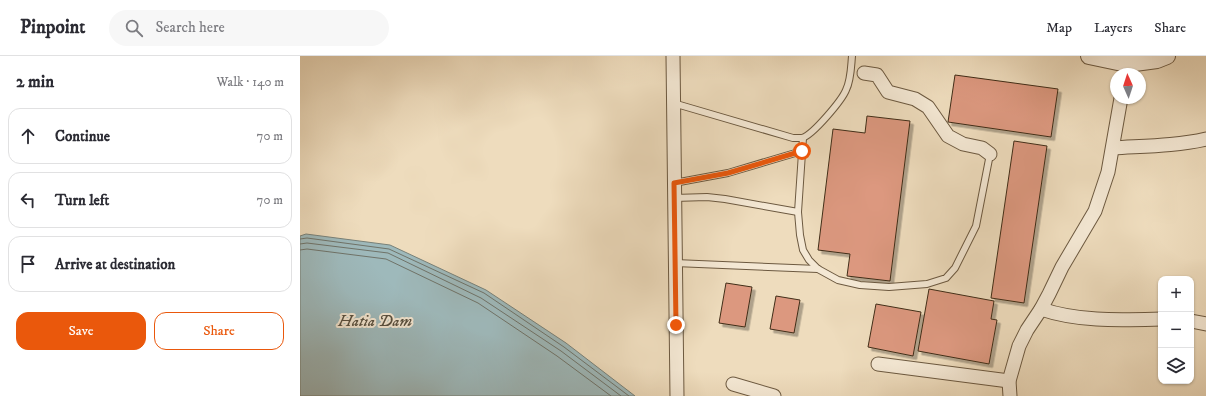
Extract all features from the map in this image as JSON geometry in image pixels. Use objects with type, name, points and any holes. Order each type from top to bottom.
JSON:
[{"type":"street","points":[[673,56],[677,396]]},
{"type":"street","points":[[1089,56],[1123,68]]},
{"type":"street","points":[[1129,68],[1167,56]]},
{"type":"street","points":[[864,73],[877,75],[888,92],[915,99],[928,107],[948,136],[963,144],[982,148],[990,154]]},
{"type":"street","points":[[1010,396],[1009,381],[1019,346],[1027,330],[1041,310],[1062,267],[1095,210],[1108,172],[1120,104]]},
{"type":"street","points":[[1113,148],[1164,145],[1206,139]]},
{"type":"street","points":[[1041,310],[1054,314],[1115,320],[1158,319]]},
{"type":"street","points":[[1194,322],[1206,324]]},
{"type":"street","points":[[878,364],[1009,381]]},
{"type":"street","points":[[733,384],[774,396]]},
{"type":"lane","points":[[673,103],[793,138],[803,138],[813,131],[839,102],[846,90],[852,56]]},
{"type":"lane","points":[[803,138],[798,212],[803,250],[809,260],[818,269],[838,280],[860,285],[889,287],[927,284],[946,278],[955,268],[976,226],[990,154]]},
{"type":"lane","points":[[674,183],[728,173],[802,151]]},
{"type":"lane","points":[[674,198],[719,198],[798,212]]},
{"type":"lane","points":[[675,263],[818,269]]},
{"type":"water","name":"Hatia Dam","points":[[306,234],[390,245],[486,290],[566,343],[635,396],[300,396],[300,236]]},
{"type":"building","points":[[955,75],[1058,89],[1051,137],[948,122]]},
{"type":"building","points":[[867,116],[910,121],[890,281],[847,276],[850,254],[818,250],[833,129],[865,133]]},
{"type":"building","points":[[1014,141],[1047,146],[1024,303],[991,298]]},
{"type":"building","points":[[726,283],[752,287],[745,327],[719,323]]},
{"type":"building","points":[[929,289],[994,301],[991,319],[997,320],[989,364],[918,351]]},
{"type":"building","points":[[776,296],[800,300],[794,333],[770,329]]},
{"type":"building","points":[[876,304],[921,312],[913,356],[868,347]]},
{"type":"route","points":[[676,325],[674,183],[728,173],[802,151]]}]
